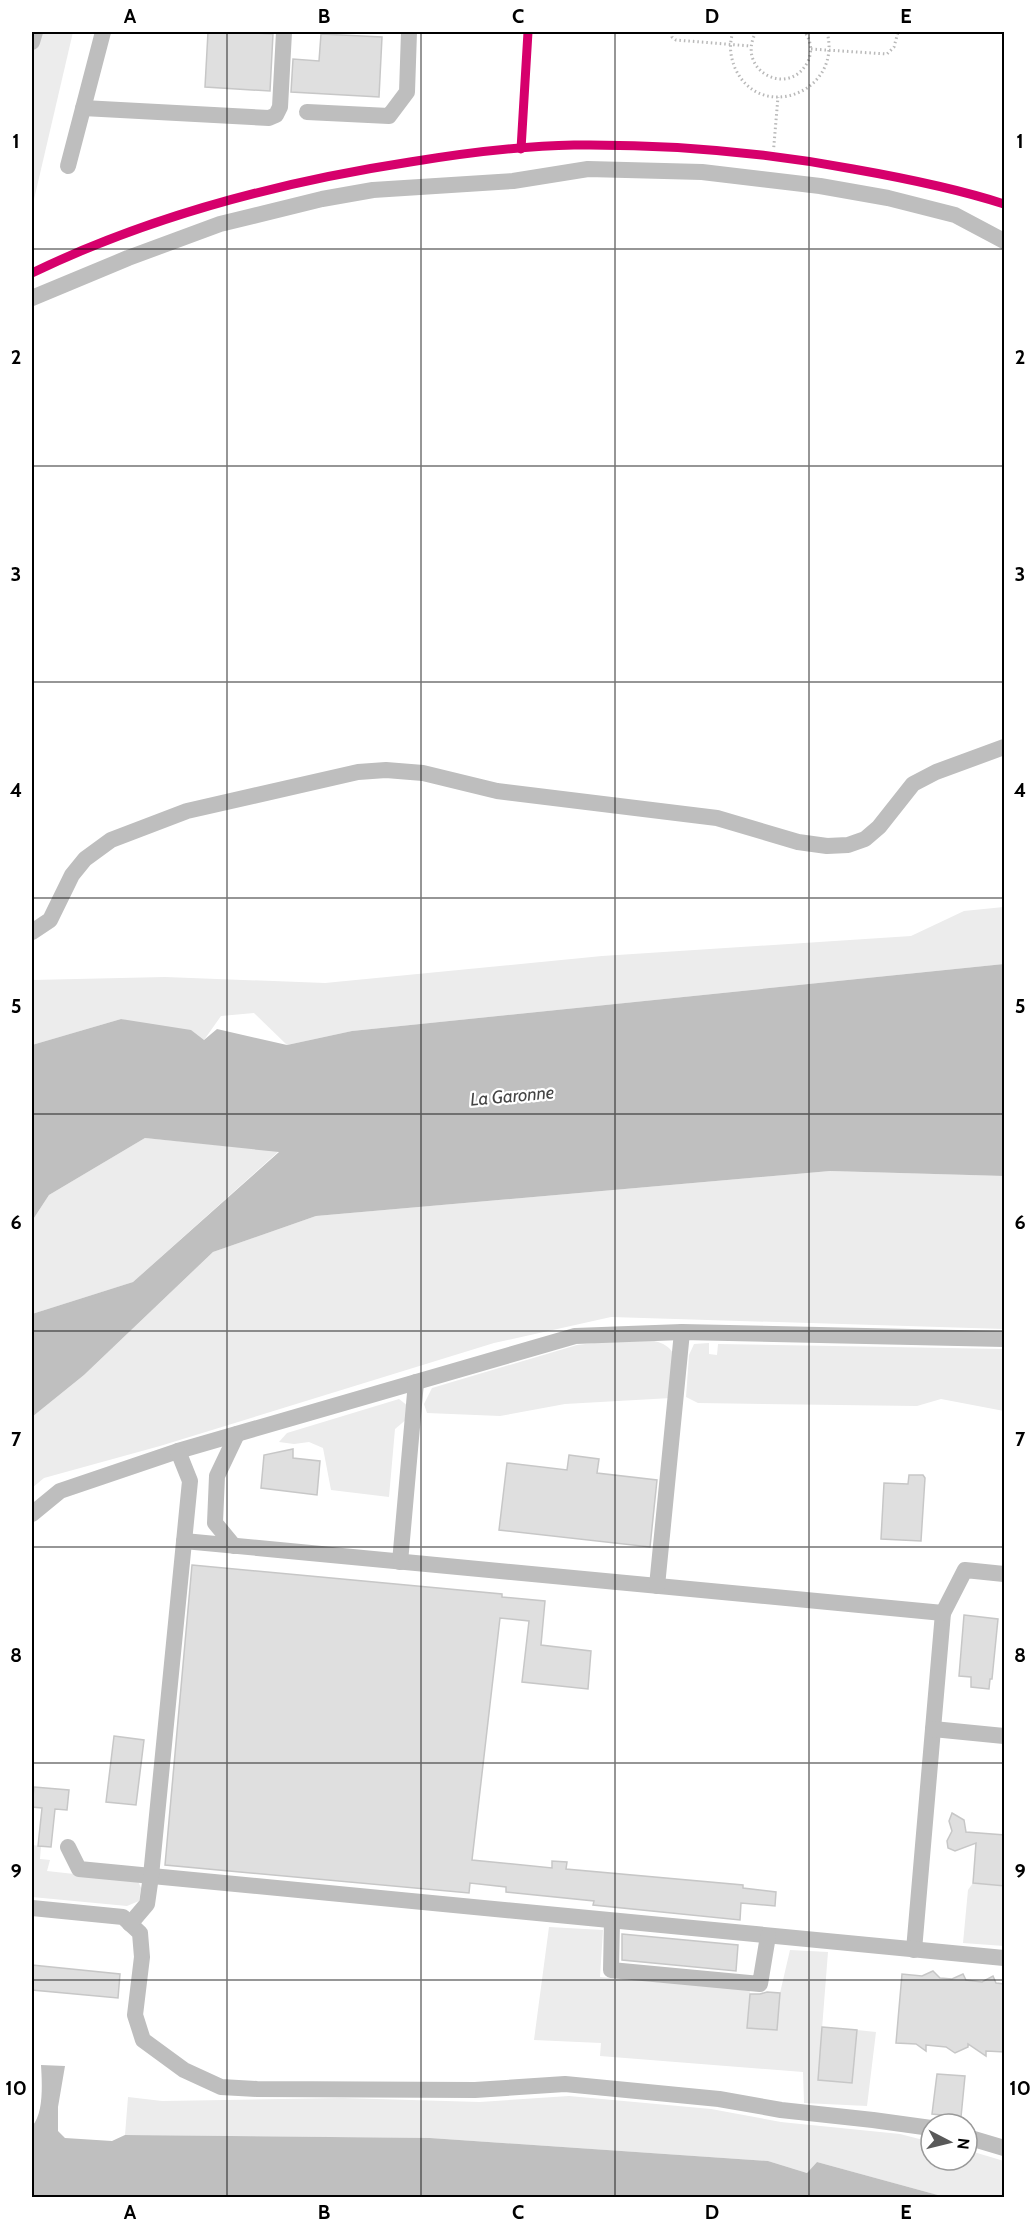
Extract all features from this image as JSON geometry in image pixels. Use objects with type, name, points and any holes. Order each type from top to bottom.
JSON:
[{"type":"lane","points":[[32,42],[35,32]]},
{"type":"lane","points":[[68,166],[103,32]]},
{"type":"lane","points":[[83,108],[268,118],[276,115],[280,107],[284,32]]},
{"type":"lane","points":[[307,112],[389,116],[407,92],[408,32]]},
{"type":"lane","points":[[32,298],[128,258],[219,224],[322,199],[373,190],[513,181],[588,169],[702,172],[820,186],[888,198],[955,215],[1005,241]]},
{"type":"lane","points":[[32,932],[51,920],[72,875],[85,859],[111,840],[187,811],[358,772],[386,770],[423,773],[497,791],[717,818],[798,842],[826,846],[848,845],[864,839],[879,827],[913,784],[936,772],[1005,747]]},
{"type":"lane","points":[[657,1586],[682,1332]]},
{"type":"lane","points":[[32,1514],[60,1491],[178,1451],[575,1336],[682,1332],[1005,1339]]},
{"type":"lane","points":[[400,1562],[416,1382]]},
{"type":"lane","points":[[234,1546],[215,1523],[217,1476],[237,1434]]},
{"type":"lane","points":[[130,1924],[147,1904],[151,1876],[190,1481],[178,1451]]},
{"type":"lane","points":[[184,1541],[943,1613]]},
{"type":"lane","points":[[914,1950],[943,1613],[965,1570],[1005,1574]]},
{"type":"lane","points":[[933,1729],[1005,1736]]},
{"type":"lane","points":[[68,1847],[79,1869],[1005,1958]]},
{"type":"lane","points":[[32,1908],[123,1917],[140,1933],[142,1957],[135,2015],[143,2040],[184,2070],[221,2086],[257,2089],[474,2090],[564,2084],[719,2099],[781,2110],[919,2126]]},
{"type":"lane","points":[[612,1921],[610,1970],[760,1984],[768,1936]]},
{"type":"lane","points":[[979,2140],[1005,2148]]},
{"type":"path","points":[[671,32],[672,37],[676,40],[750,46]]},
{"type":"path","points":[[733,32],[730,45],[733,64],[743,81],[759,93],[778,97],[800,93],[813,84],[823,72],[830,50],[827,32]]},
{"type":"path","points":[[756,32],[750,46],[755,64],[769,77],[779,79],[798,74],[809,59],[811,49],[805,32]]},
{"type":"path","points":[[811,49],[887,54],[894,47],[898,32]]},
{"type":"path","points":[[773,156],[778,97]]},
{"type":"shaded area","points":[[32,32],[73,32],[32,208]]},
{"type":"shaded area","points":[[1004,907],[1004,964],[352,1031],[287,1045],[254,1013],[221,1016],[204,1040],[121,1019],[32,1045],[32,980],[165,977],[325,983],[602,956],[911,936],[964,911]]},
{"type":"shaded area","points":[[145,1138],[279,1151],[133,1282],[32,1314],[32,1221],[49,1195]]},
{"type":"shaded area","points":[[830,1171],[1004,1176],[1004,1329],[611,1317],[494,1343],[160,1446],[44,1478],[32,1488],[32,1417],[84,1375],[213,1252],[316,1216]]},
{"type":"shaded area","points":[[621,1340],[653,1341],[667,1346],[675,1359],[676,1368],[671,1398],[565,1404],[500,1416],[427,1413],[424,1404],[432,1388],[577,1345]]},
{"type":"shaded area","points":[[709,1343],[709,1354],[717,1355],[718,1344],[1004,1349],[1004,1411],[941,1399],[917,1406],[698,1403],[686,1397],[689,1355],[694,1344]]},
{"type":"shaded area","points":[[399,1399],[408,1406],[408,1418],[395,1429],[389,1497],[331,1490],[323,1448],[309,1442],[294,1444],[279,1442],[287,1433]]},
{"type":"shaded area","points":[[32,1845],[41,1846],[40,1859],[50,1860],[47,1871],[138,1881],[141,1888],[139,1901],[127,1906],[32,1897]]},
{"type":"shaded area","points":[[973,1883],[1004,1886],[1004,1946],[963,1943],[968,1890]]},
{"type":"shaded area","points":[[549,1927],[603,1930],[600,1977],[750,1990],[747,2028],[777,2030],[780,1993],[790,1950],[828,1952],[818,2080],[852,2083],[857,2030],[876,2032],[867,2106],[804,2103],[803,2072],[600,2056],[601,2043],[534,2040]]},
{"type":"shaded area","points":[[569,2096],[711,2109],[781,2122],[900,2134],[919,2139],[919,2172],[979,2172],[979,2154],[1004,2161],[1004,2197],[945,2197],[817,2162],[807,2173],[768,2161],[430,2138],[125,2135],[128,2097],[162,2101],[342,2098],[480,2102]]},
{"type":"water","name":"La Garonne","points":[[1004,964],[1004,1176],[830,1171],[316,1216],[213,1252],[84,1375],[32,1417],[32,1314],[133,1282],[279,1152],[145,1138],[49,1195],[32,1221],[32,1045],[121,1019],[191,1030],[204,1040],[217,1029],[287,1045],[352,1031]]},
{"type":"water","points":[[41,2065],[65,2066],[58,2107],[58,2131],[65,2138],[112,2141],[125,2135],[430,2138],[768,2161],[807,2173],[817,2162],[945,2197],[32,2197],[32,2126],[39,2114],[42,2089]]},
{"type":"building","points":[[208,32],[273,34],[270,91],[205,87]]},
{"type":"building","points":[[321,34],[382,37],[379,97],[291,92],[293,59],[319,61]]},
{"type":"building","points":[[293,1449],[293,1458],[320,1461],[317,1495],[261,1488],[264,1455]]},
{"type":"building","points":[[569,1455],[599,1459],[597,1473],[657,1480],[650,1547],[499,1530],[507,1463],[567,1470]]},
{"type":"building","points":[[909,1475],[923,1475],[925,1478],[921,1541],[881,1539],[884,1483],[908,1484]]},
{"type":"building","points":[[192,1565],[502,1594],[502,1597],[545,1601],[541,1645],[591,1651],[588,1689],[522,1682],[529,1621],[500,1618],[472,1860],[552,1868],[552,1861],[567,1862],[566,1869],[743,1885],[743,1888],[776,1892],[775,1906],[741,1903],[740,1920],[593,1905],[594,1901],[506,1892],[506,1887],[470,1883],[469,1893],[165,1865]]},
{"type":"building","points":[[964,1615],[998,1619],[989,1689],[971,1687],[971,1677],[959,1676]]},
{"type":"building","points":[[114,1736],[144,1740],[136,1805],[106,1802]]},
{"type":"building","points":[[34,1787],[69,1790],[67,1810],[55,1809],[51,1847],[38,1846],[42,1808],[32,1807]]},
{"type":"building","points":[[952,1813],[964,1820],[966,1832],[1005,1835],[1005,1886],[973,1883],[976,1843],[955,1851],[948,1848],[947,1841],[952,1831],[949,1821]]},
{"type":"building","points":[[622,1934],[738,1945],[736,1971],[622,1960]]},
{"type":"building","points":[[32,1965],[120,1974],[118,1998],[32,1990]]},
{"type":"building","points":[[933,1971],[940,1978],[952,1979],[963,1974],[966,1980],[982,1982],[993,1976],[996,1983],[1005,1984],[1005,2052],[986,2051],[986,2056],[968,2044],[968,2047],[955,2053],[946,2047],[926,2045],[926,2051],[916,2044],[896,2043],[902,1974],[922,1976]]},
{"type":"building","points":[[780,1993],[777,2030],[747,2028],[750,1994]]},
{"type":"building","points":[[822,2027],[857,2030],[852,2083],[818,2080]]},
{"type":"building","points":[[937,2074],[965,2076],[961,2112],[932,2112]]},
{"type":"cycle path","points":[[521,149],[528,32]]},
{"type":"cycle path","points":[[32,273],[123,234],[169,218],[264,191],[361,170],[471,153],[533,147],[644,146],[750,154],[891,176],[948,188],[1004,204]]}]
